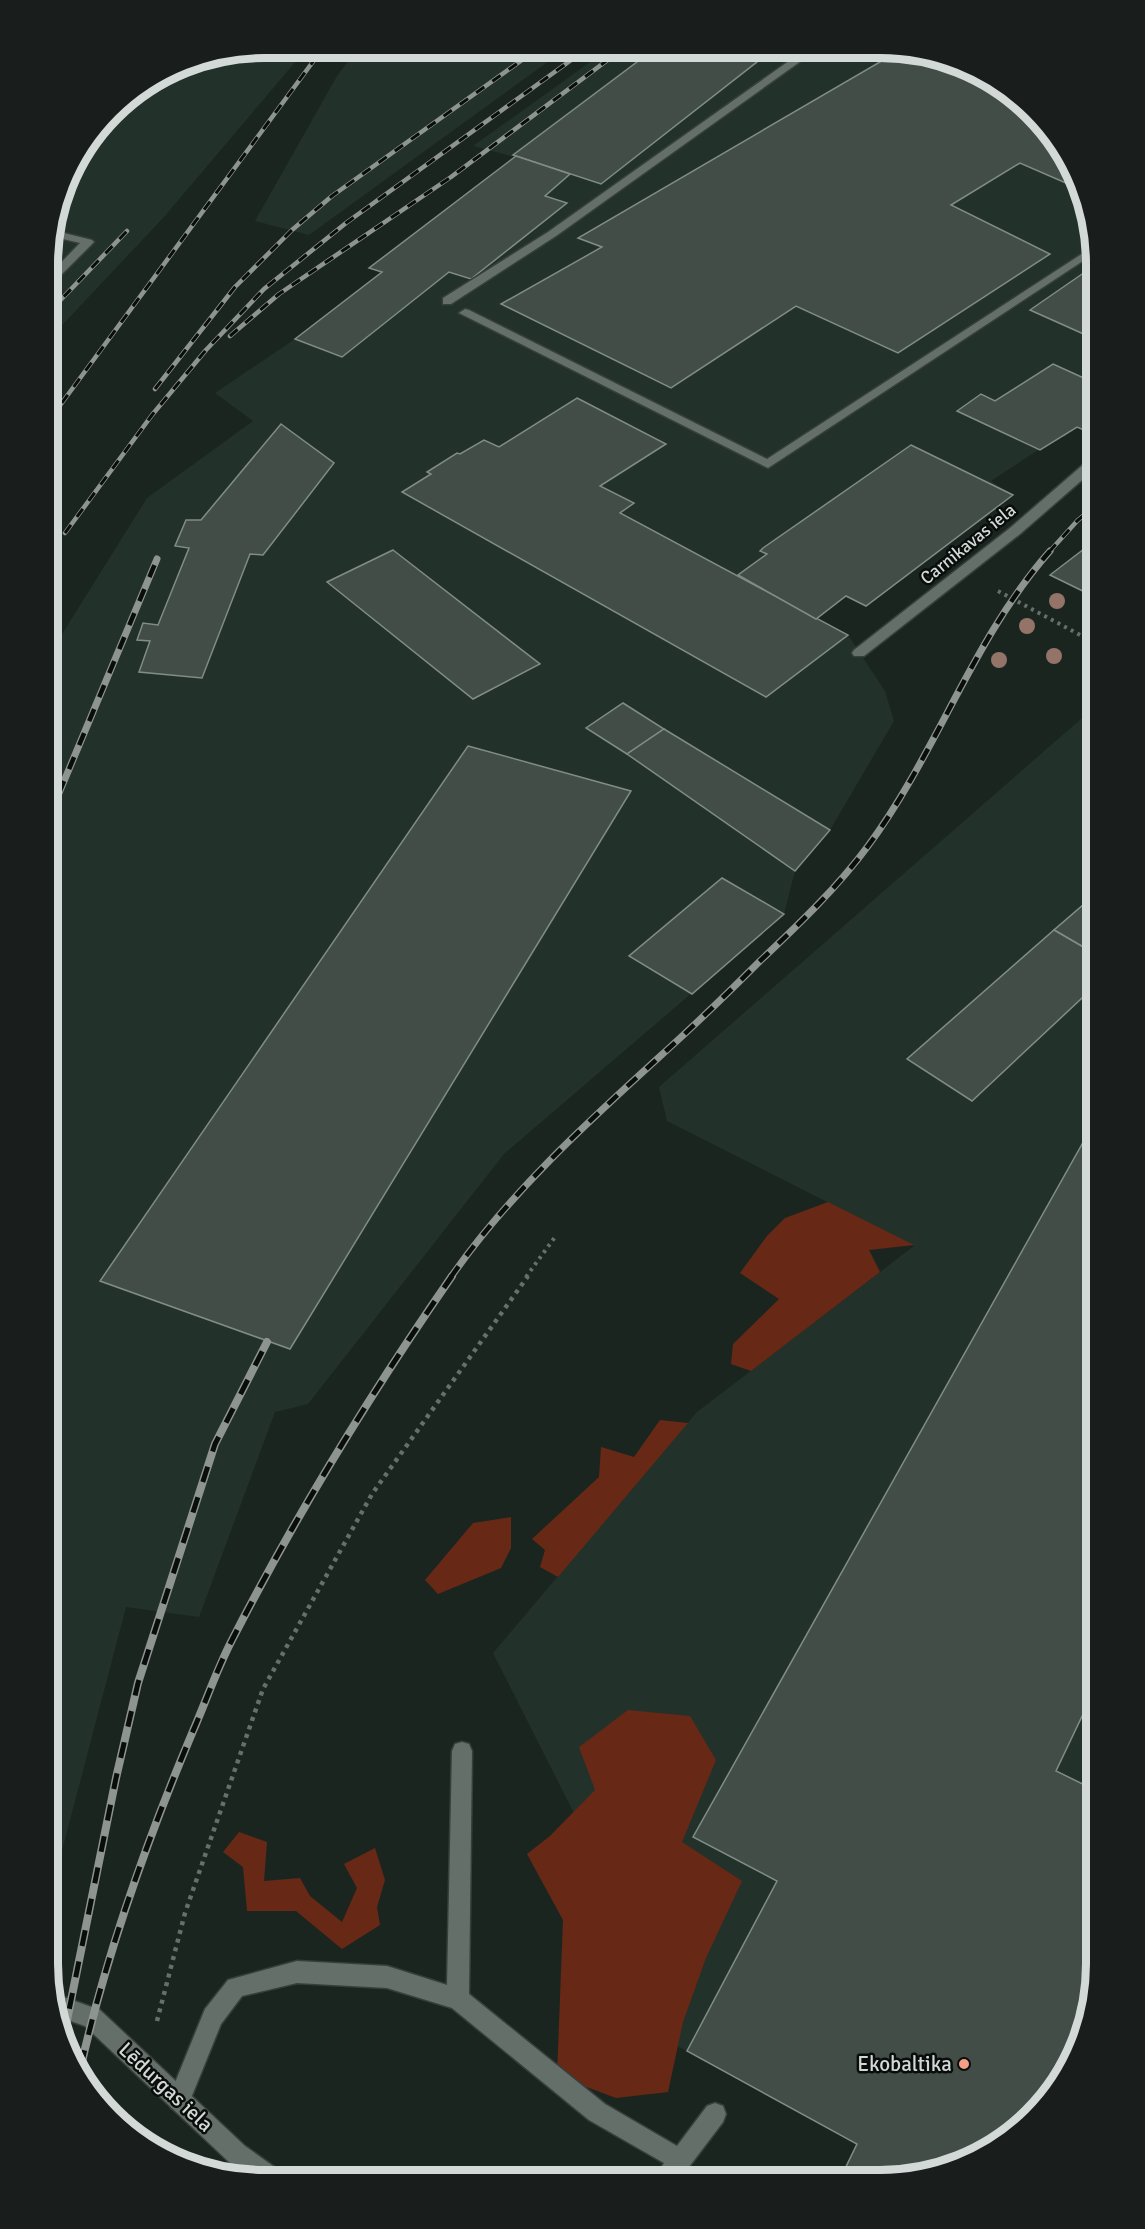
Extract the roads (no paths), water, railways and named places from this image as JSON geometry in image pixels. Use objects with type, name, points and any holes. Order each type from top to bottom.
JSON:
[{"type":"street","points":[[447,301],[552,234],[800,58]]},
{"type":"street","points":[[58,272],[88,242],[60,235]]},
{"type":"street","points":[[465,313],[768,464],[1086,254]]},
{"type":"street","name":"Carnikavas iela","points":[[859,653],[1015,531],[1086,470]]},
{"type":"street","points":[[458,1999],[462,1751]]},
{"type":"street","points":[[179,2100],[213,2017],[236,1987],[297,1972],[387,1977],[458,1999],[597,2112],[680,2160]]},
{"type":"street","name":"Lēdurgas iela","points":[[63,2008],[92,2018],[237,2154],[259,2170]]},
{"type":"street","points":[[672,2170],[715,2114]]},
{"type":"railway","points":[[65,533],[152,415],[206,350],[264,289],[346,223],[573,58]]},
{"type":"railway","points":[[230,336],[279,294],[451,177],[610,58]]},
{"type":"railway","points":[[58,408],[315,59]]},
{"type":"railway","points":[[155,389],[235,287],[292,230],[332,196],[524,59]]},
{"type":"railway","points":[[58,303],[127,231]]},
{"type":"railway","points":[[1049,552],[1086,514]]},
{"type":"railway","points":[[451,1277],[474,1245],[525,1186],[609,1103],[789,934],[856,862],[915,773],[999,621],[1023,585],[1050,551]]},
{"type":"railway","points":[[58,796],[157,559]]},
{"type":"railway","points":[[82,2060],[103,1980],[144,1855],[216,1674],[282,1546],[336,1454],[452,1276]]},
{"type":"railway","points":[[67,2022],[116,1778],[138,1683],[215,1444],[267,1342]]},
{"type":"place","name":"Ekobaltika","points":[[964,2064]]}]
